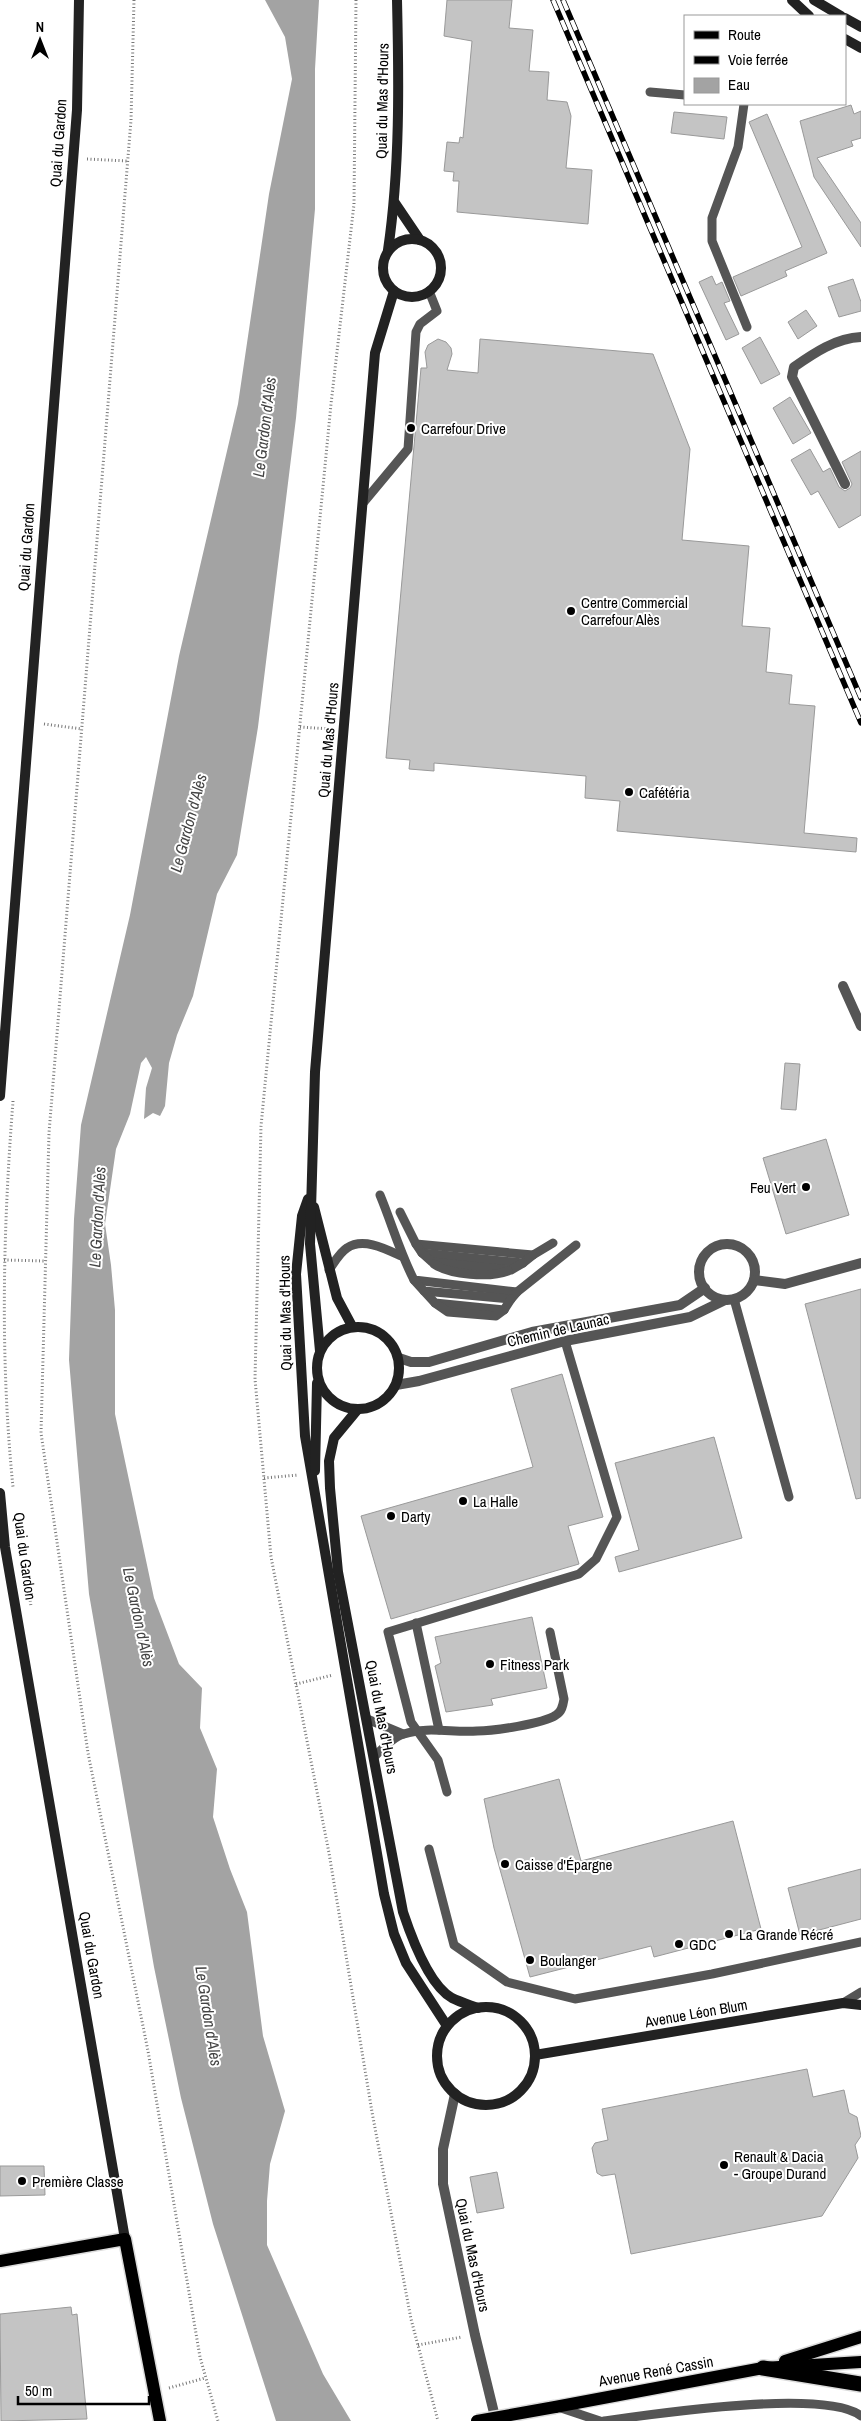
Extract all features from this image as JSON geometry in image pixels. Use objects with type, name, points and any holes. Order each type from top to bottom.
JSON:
[{"type":"highway","points":[[763,2368],[861,2384]]},
{"type":"main road","points":[[0,2261],[125,2239]]},
{"type":"main road","name":"Quai du Gardon","points":[[125,2239],[160,2421]]},
{"type":"main road","name":"Avenue René Cassin","points":[[763,2368],[861,2337]]},
{"type":"main road","name":"Avenue René Cassin","points":[[477,2421],[763,2368],[861,2362]]},
{"type":"street","name":"Quai du Gardon","points":[[0,1096],[77,110],[78,0]]},
{"type":"street","name":"Quai du Mas d'Hours","points":[[388,250],[395,203],[397,0]]},
{"type":"street","points":[[792,0],[808,15]]},
{"type":"street","points":[[814,0],[838,15]]},
{"type":"street","points":[[846,20],[861,27]]},
{"type":"street","points":[[846,40],[861,48]]},
{"type":"street","points":[[395,203],[420,240],[434,250],[441,267],[436,285],[421,296],[411,297],[394,290],[387,284],[382,267],[388,250],[402,240],[420,240]]},
{"type":"street","name":"Quai du Mas d'Hours","points":[[320,1351],[310,1244],[315,1072],[376,354],[394,290]]},
{"type":"street","points":[[845,484],[792,377],[794,366],[812,354],[847,337],[861,337]]},
{"type":"street","points":[[843,986],[861,1026]]},
{"type":"street","name":"Quai du Mas d'Hours","points":[[311,1194],[337,1298],[352,1326]]},
{"type":"street","name":"Quai du Mas d'Hours","points":[[311,1194],[302,1216],[296,1274],[305,1436],[314,1492],[384,1894],[394,1934],[406,1962],[447,2026]]},
{"type":"street","points":[[725,1244],[734,1245],[748,1253],[756,1271],[754,1280],[750,1289],[729,1299],[716,1297],[705,1288],[700,1279],[700,1264],[710,1250],[725,1244]]},
{"type":"street","points":[[754,1280],[785,1284],[861,1263]]},
{"type":"street","name":"Chemin de Launac","points":[[399,1358],[411,1362],[429,1362],[532,1332],[680,1305],[705,1288]]},
{"type":"street","name":"Chemin de Launac","points":[[396,1385],[419,1381],[565,1341],[690,1318],[729,1299]]},
{"type":"street","points":[[352,1326],[364,1326],[376,1330],[386,1337],[394,1347],[399,1358],[400,1372],[396,1385],[381,1403],[370,1408],[344,1407],[332,1400],[323,1390],[317,1378],[316,1364],[320,1351],[327,1339],[338,1331],[352,1326]]},
{"type":"street","name":"Quai du Mas d'Hours","points":[[314,1492],[317,1378]]},
{"type":"street","name":"Quai du Mas d'Hours","points":[[358,1409],[334,1438],[329,1461],[338,1572],[403,1912],[413,1943],[430,1974],[451,1998],[478,2008]]},
{"type":"street","name":"Quai du Gardon","points":[[0,1492],[7,1556],[125,2239]]},
{"type":"street","name":"Avenue Léon Blum","points":[[535,2056],[843,2003],[861,2005]]},
{"type":"street","points":[[492,2007],[506,2011],[519,2019],[528,2030],[533,2042],[535,2056],[533,2071],[526,2085],[514,2096],[500,2103],[484,2105],[468,2102],[455,2094],[445,2082],[438,2061],[440,2039],[447,2026],[466,2011],[478,2008],[492,2007]]},
{"type":"street","name":"Quai du Mas d'Hours","points":[[455,2094],[443,2149],[443,2184],[474,2335],[496,2421]]},
{"type":"lane","points":[[650,92],[684,95]]},
{"type":"lane","points":[[744,105],[738,147],[712,218],[712,241],[747,327]]},
{"type":"lane","points":[[363,503],[408,449],[416,332],[420,324],[437,311],[429,291]]},
{"type":"lane","points":[[380,1195],[396,1234],[401,1256],[414,1280],[435,1303],[504,1310],[514,1296],[576,1245]]},
{"type":"lane","points":[[400,1212],[416,1244],[432,1262],[511,1270],[553,1243]]},
{"type":"lane","points":[[329,1270],[346,1248],[356,1244],[380,1247],[401,1256]]},
{"type":"lane","points":[[416,1244],[533,1256]]},
{"type":"lane","points":[[422,1252],[523,1263]]},
{"type":"lane","points":[[414,1280],[514,1296]]},
{"type":"lane","points":[[424,1291],[514,1296]]},
{"type":"lane","points":[[729,1299],[789,1497]]},
{"type":"lane","points":[[447,1792],[438,1760],[411,1722],[388,1632],[579,1574],[596,1559],[617,1517],[565,1341]]},
{"type":"lane","points":[[416,1623],[439,1730]]},
{"type":"lane","points":[[374,1757],[386,1745],[403,1734],[439,1730],[477,1732],[526,1724],[556,1715],[562,1708],[564,1699],[550,1632]]},
{"type":"lane","points":[[367,1719],[403,1734]]},
{"type":"lane","points":[[429,1849],[454,1945],[507,1982],[575,1999],[712,1974],[861,1942]]},
{"type":"lane","points":[[843,2003],[861,1992]]},
{"type":"lane","points":[[555,2406],[602,2421],[692,2408],[778,2403],[828,2406],[856,2412],[861,2416]]},
{"type":"path","points":[[134,0],[131,120],[49,1133],[42,1442],[88,1753],[148,2050],[200,2357],[218,2421]]},
{"type":"path","points":[[87,168],[88,150]]},
{"type":"path","points":[[87,159],[127,162]]},
{"type":"path","points":[[43,733],[44,714]]},
{"type":"path","points":[[44,724],[82,729]]},
{"type":"path","points":[[300,727],[344,729]]},
{"type":"path","points":[[14,1092],[4,1260],[4,1384],[14,1496]]},
{"type":"path","points":[[4,1260],[46,1261]]},
{"type":"path","points":[[264,1478],[311,1473]]},
{"type":"path","points":[[18,1523],[31,1608]]},
{"type":"path","points":[[296,1684],[346,1672]]},
{"type":"path","points":[[418,2345],[474,2335]]},
{"type":"path","points":[[167,2378],[170,2396]]},
{"type":"path","points":[[169,2388],[206,2378]]},
{"type":"water","name":"Le Gardon d'Alès","points":[[265,0],[319,0],[315,69],[315,209],[296,418],[258,727],[237,855],[217,894],[193,996],[177,1035],[169,1063],[165,1106],[160,1116],[153,1113],[144,1119],[146,1088],[152,1068],[146,1057],[141,1063],[130,1114],[116,1149],[105,1224],[115,1310],[115,1414],[154,1598],[179,1664],[202,1688],[200,1728],[217,1769],[213,1817],[230,1869],[247,1912],[263,2036],[285,2111],[270,2164],[267,2201],[267,2245],[323,2374],[351,2421],[276,2421],[213,2224],[181,2098],[154,1967],[89,1594],[69,1360],[74,1219],[81,1125],[130,915],[179,656],[238,404],[269,194],[292,79],[285,37]]},
{"type":"building","points":[[447,0],[512,0],[509,28],[533,30],[529,71],[549,72],[547,100],[567,102],[571,116],[566,168],[592,170],[588,224],[457,212],[459,181],[453,181],[454,172],[444,171],[447,142],[459,143],[460,137],[463,138],[472,41],[444,36]]},
{"type":"building","points":[[851,105],[854,114],[861,111],[861,138],[851,141],[853,146],[817,158],[861,223],[861,247],[814,177],[800,121]]},
{"type":"building","points":[[674,112],[727,117],[724,139],[671,133]]},
{"type":"building","points":[[767,114],[827,253],[785,271],[787,276],[741,296],[733,277],[802,247],[749,122]]},
{"type":"building","points":[[712,276],[716,285],[722,282],[730,301],[724,303],[739,334],[726,340],[699,282]]},
{"type":"building","points":[[853,279],[861,302],[861,311],[839,317],[828,287]]},
{"type":"building","points":[[806,310],[817,326],[798,339],[788,322]]},
{"type":"building","points":[[760,337],[780,374],[761,384],[742,348]]},
{"type":"building","name":"Centre Commercial Carrefour Alès","points":[[438,339],[446,342],[451,348],[452,354],[447,370],[478,373],[480,339],[653,354],[690,449],[682,540],[749,546],[742,626],[770,628],[766,672],[792,675],[789,704],[815,706],[804,833],[857,838],[856,852],[617,831],[620,801],[585,798],[586,776],[434,763],[434,771],[409,769],[410,760],[386,758],[421,368],[427,368],[425,352],[428,345]]},
{"type":"building","points":[[790,397],[811,433],[793,444],[773,408]]},
{"type":"building","points":[[810,449],[823,472],[830,468],[839,487],[845,491],[852,484],[842,462],[861,451],[861,515],[839,528],[818,491],[811,495],[791,460]]},
{"type":"building","points":[[785,1063],[800,1064],[796,1110],[781,1109]]},
{"type":"building","name":"Feu Vert","points":[[826,1139],[849,1215],[786,1234],[763,1158]]},
{"type":"building","points":[[861,1289],[861,1498],[856,1499],[805,1304]]},
{"type":"building","points":[[562,1374],[603,1517],[568,1526],[579,1564],[391,1619],[361,1516],[533,1467],[511,1389]]},
{"type":"building","points":[[714,1437],[742,1538],[619,1572],[615,1557],[639,1550],[615,1463]]},
{"type":"building","name":"Fitness Park","points":[[532,1617],[547,1688],[491,1699],[493,1705],[446,1712],[435,1666],[441,1663],[435,1637]]},
{"type":"building","points":[[559,1779],[581,1861],[733,1821],[761,1929],[654,1957],[651,1946],[530,1977],[494,1848],[484,1799]]},
{"type":"building","points":[[861,1869],[861,1919],[800,1935],[788,1888]]},
{"type":"building","name":"Renault & Dacia - Groupe Durand","points":[[807,2069],[813,2097],[844,2090],[849,2113],[857,2117],[861,2136],[855,2145],[858,2158],[822,2216],[631,2254],[615,2174],[602,2176],[597,2173],[592,2148],[595,2143],[608,2140],[602,2109]]},
{"type":"building","name":"Première Classe","points":[[0,2166],[44,2166],[45,2195],[0,2196]]},
{"type":"building","points":[[497,2172],[504,2208],[477,2213],[470,2177]]},
{"type":"building","points":[[71,2307],[72,2315],[77,2314],[87,2419],[1,2421],[0,2314]]},
{"type":"railway","points":[[553,0],[861,723]]},
{"type":"railway","points":[[563,0],[861,698]]},
{"type":"place","name":"Carrefour Drive","points":[[411,428]]},
{"type":"place","name":"Centre Commercial Carrefour Alès","points":[[571,611]]},
{"type":"place","name":"Cafétéria","points":[[629,792]]},
{"type":"place","name":"Feu Vert","points":[[806,1187]]},
{"type":"place","name":"La Halle","points":[[463,1501]]},
{"type":"place","name":"Darty","points":[[391,1516]]},
{"type":"place","name":"Fitness Park","points":[[490,1664]]},
{"type":"place","name":"Caisse d'Épargne","points":[[505,1864]]},
{"type":"place","name":"La Grande Récré","points":[[729,1934]]},
{"type":"place","name":"GDC","points":[[679,1944]]},
{"type":"place","name":"Boulanger","points":[[530,1960]]},
{"type":"place","name":"Renault & Dacia - Groupe Durand","points":[[724,2165]]},
{"type":"place","name":"Première Classe","points":[[22,2181]]}]
